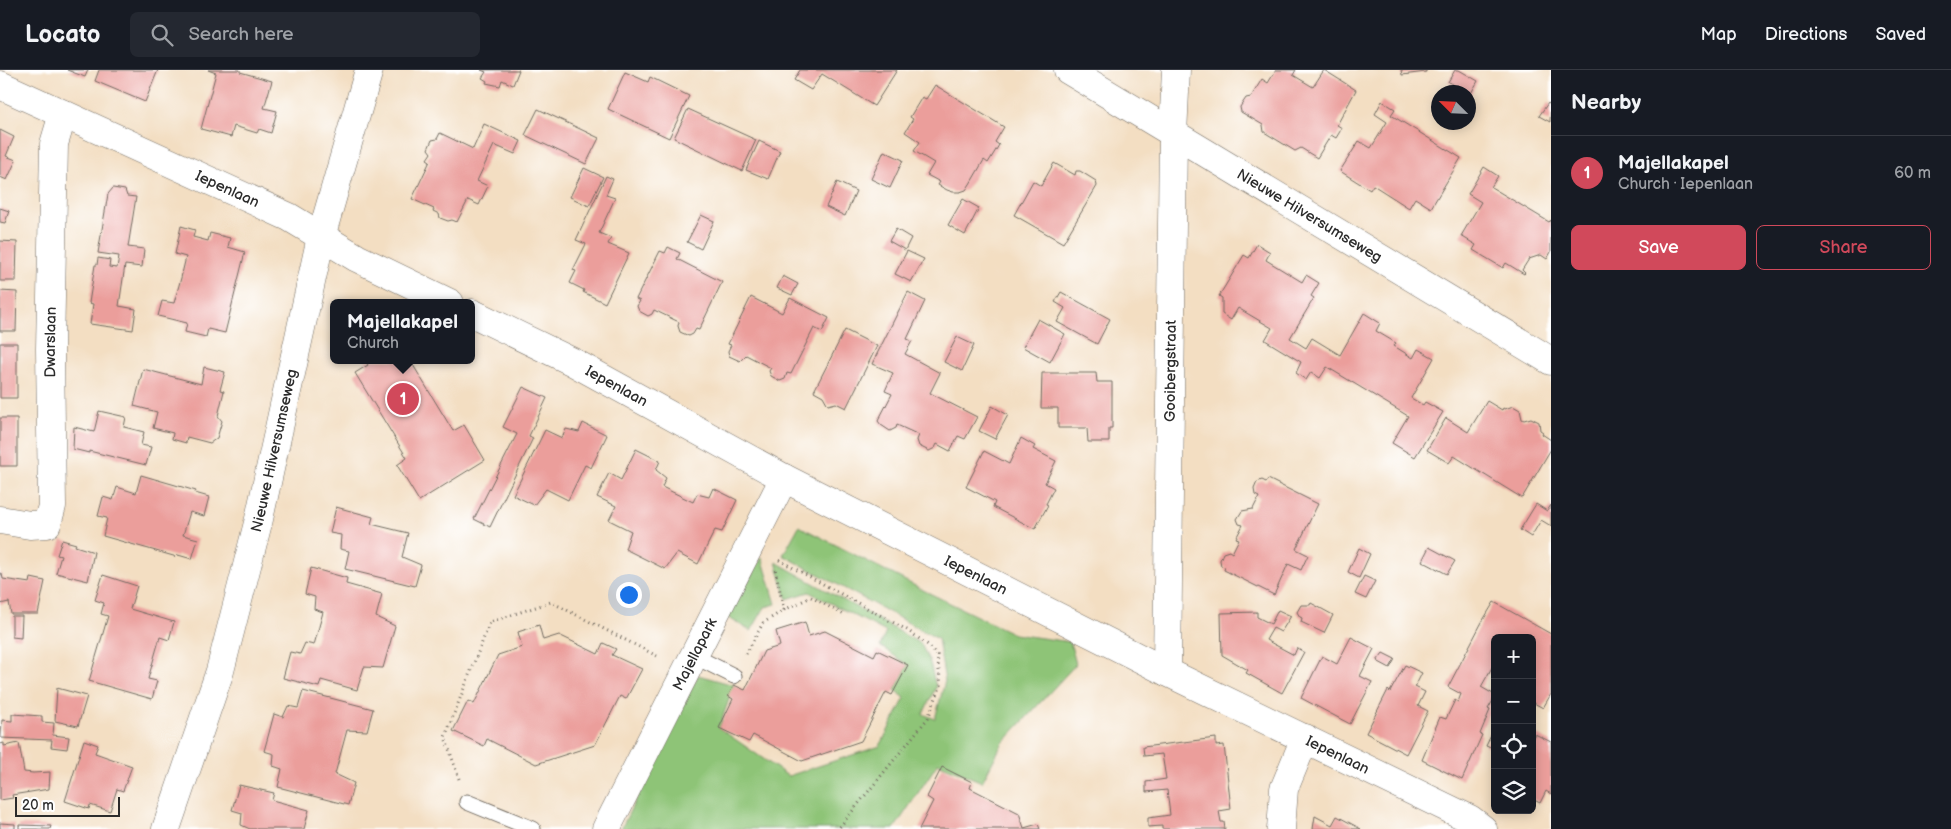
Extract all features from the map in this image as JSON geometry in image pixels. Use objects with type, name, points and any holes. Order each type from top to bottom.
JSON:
[{"type":"street","name":"Nieuwe Hilversumseweg","points":[[166,829],[222,661],[259,519],[321,237],[369,70]]},
{"type":"street","name":"Nieuwe Hilversumseweg","points":[[1068,70],[1551,361]]},
{"type":"street","name":"Gooibergstraat","points":[[1167,672],[1173,134],[1176,70]]},
{"type":"street","name":"Iepenlaan","points":[[0,85],[289,217],[357,258],[442,299]]},
{"type":"street","name":"Dwarslaan","points":[[0,520],[30,525],[47,524],[52,506],[50,349],[54,144],[64,114]]},
{"type":"street","name":"Iepenlaan","points":[[475,314],[573,362],[784,478],[1167,672],[1470,819],[1483,829]]},
{"type":"street","name":"Majellapark","points":[[606,829],[784,478]]},
{"type":"street","points":[[1281,829],[1284,789],[1305,738]]},
{"type":"lane","points":[[690,664],[734,676]]},
{"type":"lane","points":[[467,802],[532,829]]},
{"type":"path","points":[[773,556],[907,630],[928,645],[937,655],[942,685],[928,718],[838,829]]},
{"type":"path","points":[[775,565],[784,610]]},
{"type":"path","points":[[734,676],[763,623],[784,610],[811,597],[846,616]]},
{"type":"path","points":[[467,802],[445,738],[490,622],[551,602],[690,664]]},
{"type":"green space","points":[[799,526],[927,592],[1014,634],[1070,642],[1076,664],[1002,744],[982,782],[938,763],[894,829],[621,829],[698,675],[734,685],[719,728],[788,776],[880,746],[905,698],[895,690],[908,665],[880,646],[886,632],[809,592],[787,599],[776,562],[921,644],[930,663],[936,687],[923,714],[935,719],[945,681],[938,639],[783,555]]},
{"type":"green space","points":[[762,557],[776,604],[765,607],[751,631],[727,617]]},
{"type":"building","points":[[67,70],[88,70],[85,77]]},
{"type":"building","points":[[99,70],[158,70],[145,102],[95,81]]},
{"type":"building","points":[[208,70],[240,70],[240,72],[272,81],[264,108],[277,111],[271,133],[259,129],[257,133],[234,126],[231,137],[201,129],[216,73]]},
{"type":"building","points":[[481,70],[519,70],[513,85],[502,80],[500,86],[486,83],[487,81],[482,78],[486,72]]},
{"type":"building","points":[[800,70],[897,70],[874,106],[822,74],[811,90],[794,80]]},
{"type":"building","points":[[1276,70],[1296,70],[1293,75],[1313,87],[1324,70],[1356,90],[1337,125],[1342,128],[1336,138],[1331,135],[1317,158],[1301,148],[1295,151],[1264,132],[1263,125],[1241,112],[1240,107],[1246,98],[1251,97],[1262,79],[1268,83]]},
{"type":"building","points":[[1401,70],[1426,70],[1426,72],[1402,75]]},
{"type":"building","points":[[1455,70],[1459,70],[1478,81],[1476,85],[1454,85],[1448,82]]},
{"type":"building","points":[[625,72],[648,82],[650,77],[689,96],[669,138],[608,109]]},
{"type":"building","points":[[935,85],[1004,127],[995,142],[999,145],[988,163],[984,160],[966,190],[960,192],[947,190],[938,185],[940,182],[927,175],[934,163],[914,151],[920,142],[905,132],[913,119],[910,117],[922,97],[926,99]]},
{"type":"building","points":[[1382,101],[1395,109],[1391,115],[1461,158],[1431,208],[1415,198],[1409,208],[1373,185],[1370,190],[1340,171],[1359,141],[1371,148],[1387,122],[1375,114]]},
{"type":"building","points":[[1548,103],[1551,105],[1550,122],[1539,116]]},
{"type":"building","points":[[538,109],[599,138],[586,164],[525,135]]},
{"type":"building","points":[[688,109],[756,140],[742,171],[674,138]]},
{"type":"building","points":[[484,124],[521,141],[515,154],[494,145],[477,181],[488,186],[479,205],[468,200],[457,222],[440,218],[439,214],[433,211],[434,209],[412,199],[430,161],[427,159],[431,153],[428,149],[432,140],[437,139],[440,133],[473,149]]},
{"type":"building","points":[[0,130],[14,137],[6,156],[16,160],[7,180],[0,177]]},
{"type":"building","points":[[759,141],[780,151],[768,179],[746,170]]},
{"type":"building","points":[[884,151],[903,160],[890,188],[871,179]]},
{"type":"building","points":[[1054,163],[1075,175],[1076,171],[1080,171],[1096,181],[1097,186],[1063,243],[1014,215],[1033,181],[1041,186]]},
{"type":"building","points":[[1484,167],[1498,176],[1491,187],[1549,222],[1551,220],[1551,252],[1547,259],[1541,255],[1529,259],[1522,270],[1524,274],[1506,263],[1503,268],[1473,250],[1476,245],[1461,236],[1481,202],[1468,194]]},
{"type":"building","points":[[584,168],[603,177],[589,206],[570,197]]},
{"type":"building","points":[[606,176],[613,179],[606,195],[615,198],[599,233],[611,238],[608,244],[629,253],[605,303],[570,283],[576,271],[573,270],[586,244],[576,240]]},
{"type":"building","points":[[837,182],[856,191],[845,216],[826,207]]},
{"type":"building","points":[[113,188],[125,190],[127,196],[136,197],[128,247],[144,249],[142,267],[125,265],[119,306],[136,309],[133,330],[90,324],[93,304],[89,303],[95,265],[97,265],[98,258],[110,260],[109,267],[117,268],[119,256],[98,253],[108,194]]},
{"type":"building","points":[[963,199],[979,208],[965,235],[948,225]]},
{"type":"building","points":[[0,208],[9,211],[5,223],[0,222]]},
{"type":"building","points":[[701,215],[714,221],[701,249],[687,242]]},
{"type":"building","points":[[181,226],[195,230],[193,237],[208,241],[210,233],[230,238],[228,247],[245,252],[225,333],[208,329],[206,337],[185,332],[187,323],[158,316],[162,301],[174,303],[181,278],[186,257],[175,254]]},
{"type":"building","points":[[896,229],[911,238],[905,250],[889,241]]},
{"type":"building","points":[[0,241],[17,242],[16,281],[0,281]]},
{"type":"building","points":[[1257,244],[1270,252],[1266,260],[1302,282],[1306,275],[1319,283],[1311,296],[1314,298],[1290,338],[1306,348],[1312,338],[1340,355],[1364,313],[1380,323],[1376,331],[1396,343],[1394,346],[1413,358],[1418,349],[1434,358],[1411,398],[1423,405],[1425,402],[1443,412],[1415,457],[1392,443],[1408,416],[1327,367],[1320,378],[1311,372],[1306,380],[1296,373],[1301,362],[1265,340],[1272,328],[1238,308],[1231,320],[1222,314],[1222,298],[1219,296],[1244,255],[1249,258]]},
{"type":"building","points":[[668,247],[680,253],[677,259],[722,282],[699,330],[696,329],[689,336],[680,332],[679,322],[654,310],[648,316],[639,311],[637,306],[640,301],[636,299],[660,251],[665,253]]},
{"type":"building","points":[[907,251],[924,259],[911,282],[895,274]]},
{"type":"building","points":[[783,276],[798,284],[792,295],[777,288]]},
{"type":"building","points":[[0,291],[17,292],[16,331],[0,331]]},
{"type":"building","points":[[908,292],[925,301],[907,339],[912,341],[905,354],[940,373],[930,393],[977,417],[965,439],[958,436],[950,451],[937,444],[935,448],[929,451],[919,446],[917,440],[919,435],[897,425],[896,428],[890,431],[878,421],[892,394],[885,391],[893,373],[872,364]]},
{"type":"building","points":[[1061,292],[1110,319],[1097,344],[1057,322],[1065,308],[1055,302]]},
{"type":"building","points":[[751,297],[782,313],[790,298],[829,318],[822,332],[814,328],[791,374],[787,373],[785,379],[780,381],[771,376],[769,371],[771,368],[746,355],[740,361],[729,356],[728,351],[731,345],[728,344]]},
{"type":"building","points":[[1038,319],[1065,334],[1050,362],[1023,347]]},
{"type":"building","points":[[845,330],[877,346],[846,408],[836,403],[828,405],[823,396],[814,391]]},
{"type":"building","points":[[957,337],[974,345],[962,371],[944,362]]},
{"type":"building","points":[[0,343],[17,343],[17,398],[0,398]]},
{"type":"building","points":[[412,364],[453,431],[464,425],[485,460],[419,501],[397,465],[407,458],[355,373],[368,365]]},
{"type":"building","points":[[204,367],[225,372],[220,390],[224,391],[218,416],[222,421],[217,438],[210,443],[187,437],[186,443],[172,439],[173,433],[153,428],[157,412],[134,406],[143,369],[201,384]]},
{"type":"building","points":[[1042,373],[1096,373],[1097,382],[1112,382],[1112,428],[1109,428],[1109,442],[1088,442],[1087,428],[1058,428],[1058,408],[1041,408]]},
{"type":"building","points":[[523,387],[547,398],[529,436],[533,438],[490,527],[474,519],[517,434],[503,427]]},
{"type":"building","points":[[1487,401],[1502,410],[1503,408],[1513,406],[1520,410],[1522,419],[1531,418],[1539,422],[1542,434],[1551,440],[1551,449],[1522,498],[1454,456],[1449,463],[1427,450],[1446,418],[1468,432]]},
{"type":"building","points":[[992,406],[1008,415],[995,439],[979,431]]},
{"type":"building","points":[[99,411],[126,417],[124,427],[144,432],[141,445],[151,447],[146,465],[73,449],[74,427],[94,432]]},
{"type":"building","points":[[0,418],[17,418],[17,466],[0,466]]},
{"type":"building","points":[[583,423],[607,435],[591,468],[585,465],[568,500],[546,489],[534,505],[513,495],[545,430],[562,438],[566,429],[579,432]]},
{"type":"building","points":[[1021,438],[1035,446],[1033,449],[1056,461],[1045,483],[1054,488],[1046,504],[1048,505],[1035,529],[993,507],[995,502],[966,487],[984,451],[1009,464]]},
{"type":"building","points":[[636,449],[660,461],[656,470],[666,478],[662,487],[693,502],[697,494],[709,497],[713,488],[737,500],[722,532],[715,530],[698,564],[677,553],[665,569],[625,549],[631,531],[609,520],[616,506],[597,497],[609,473],[621,480]]},
{"type":"building","points":[[141,475],[196,491],[195,493],[209,497],[204,516],[190,512],[183,535],[198,539],[192,559],[178,555],[177,557],[103,536],[107,518],[98,516],[103,497],[113,500],[117,487],[136,493]]},
{"type":"building","points":[[1268,479],[1318,504],[1296,549],[1308,555],[1301,570],[1288,564],[1274,595],[1224,570],[1225,567],[1221,566],[1220,560],[1223,553],[1229,551],[1232,553],[1239,539],[1236,538],[1243,525],[1239,524],[1237,519],[1242,511],[1253,509],[1259,497],[1255,495],[1254,489],[1257,482],[1262,480],[1266,482]]},
{"type":"building","points":[[1536,504],[1547,511],[1551,505],[1551,526],[1541,520],[1531,537],[1520,530]]},
{"type":"building","points":[[336,507],[373,517],[371,524],[408,533],[402,557],[421,565],[415,586],[345,569],[349,551],[340,549],[341,535],[330,533]]},
{"type":"building","points":[[62,540],[94,552],[88,581],[56,573],[61,556],[57,555]]},
{"type":"building","points":[[1429,547],[1455,561],[1447,574],[1422,561]]},
{"type":"building","points":[[1359,548],[1370,554],[1359,578],[1348,572]]},
{"type":"building","points":[[311,568],[347,578],[346,584],[382,594],[376,617],[395,626],[383,668],[364,667],[357,690],[321,680],[319,687],[283,678],[290,652],[300,654],[305,643],[314,645],[323,612],[314,609],[315,597],[305,594]]},
{"type":"building","points":[[0,573],[3,579],[30,583],[31,578],[45,581],[38,614],[11,614],[9,602],[0,604]]},
{"type":"building","points":[[103,575],[137,586],[130,609],[174,622],[169,640],[160,637],[148,679],[157,681],[152,699],[89,681],[108,616],[101,614],[104,603],[95,600]]},
{"type":"building","points":[[1364,576],[1375,581],[1366,599],[1355,594]]},
{"type":"building","points":[[1494,602],[1551,634],[1551,694],[1543,708],[1536,704],[1536,634],[1491,634],[1491,669],[1481,687],[1491,693],[1491,704],[1488,709],[1490,710],[1480,734],[1482,735],[1462,780],[1422,760],[1440,717],[1446,719],[1455,700],[1458,702],[1461,694],[1448,687]]},
{"type":"building","points":[[1311,603],[1333,615],[1324,633],[1301,622],[1302,618],[1297,612],[1301,605],[1310,605]]},
{"type":"building","points":[[1278,610],[1291,616],[1281,632],[1273,628],[1266,640],[1294,655],[1297,648],[1304,652],[1282,693],[1246,673],[1248,670],[1222,655],[1221,613],[1257,612],[1257,617],[1271,624]]},
{"type":"building","points":[[12,616],[22,616],[21,638],[12,637]]},
{"type":"building","points":[[805,622],[809,636],[825,631],[874,656],[877,650],[908,665],[892,695],[886,692],[861,741],[802,761],[753,735],[749,742],[719,728],[733,699],[728,696],[734,685],[745,690],[764,651],[780,646],[776,631]]},
{"type":"building","points":[[539,625],[543,640],[559,635],[598,654],[603,643],[616,649],[612,655],[642,669],[626,699],[620,696],[595,745],[536,764],[487,739],[484,746],[453,731],[468,701],[474,704],[498,655],[522,647],[518,632]]},
{"type":"building","points":[[1351,637],[1374,649],[1360,676],[1372,682],[1350,724],[1301,698],[1322,656],[1337,664]]},
{"type":"building","points":[[1383,653],[1395,659],[1390,668],[1377,661]]},
{"type":"building","points":[[1405,665],[1422,673],[1415,687],[1425,692],[1418,706],[1428,711],[1406,754],[1366,733],[1388,690],[1390,692]]},
{"type":"building","points":[[57,688],[87,696],[78,726],[55,721]]},
{"type":"building","points":[[303,691],[373,709],[367,731],[347,730],[335,774],[354,783],[348,805],[278,787],[282,769],[273,766],[274,754],[264,751],[274,714],[283,717],[288,706],[298,708]]},
{"type":"building","points":[[12,714],[42,716],[42,722],[54,723],[53,735],[69,737],[67,749],[51,747],[52,740],[1,738],[2,720],[12,721]]},
{"type":"building","points":[[1536,734],[1551,742],[1551,794],[1546,791],[1540,803],[1536,801]]},
{"type":"building","points":[[1491,735],[1491,748],[1486,746]]},
{"type":"building","points":[[1216,738],[1216,746],[1224,745],[1231,809],[1219,811],[1221,822],[1224,822],[1225,829],[1162,829],[1162,826],[1148,827],[1148,818],[1170,815],[1167,790],[1146,792],[1146,782],[1166,779],[1162,754],[1144,756],[1143,747]]},
{"type":"building","points":[[84,740],[98,745],[95,753],[132,766],[123,791],[117,789],[110,811],[90,805],[89,809],[65,801]]},
{"type":"building","points":[[4,743],[4,746],[19,743],[24,772],[50,772],[49,789],[12,795],[13,798],[0,800],[0,744]]},
{"type":"building","points":[[942,767],[972,782],[970,788],[1019,813],[1024,828],[1038,824],[1040,829],[919,829],[933,801],[927,797]]},
{"type":"building","points":[[239,785],[274,793],[272,800],[309,810],[304,829],[250,829],[241,825],[242,813],[232,810]]},
{"type":"building","points":[[1315,816],[1332,825],[1337,816],[1361,829],[1313,829]]},
{"type":"building","points":[[0,823],[15,824],[15,829],[0,829]]},
{"type":"building","points":[[19,825],[51,826],[50,829],[19,829]]},
{"type":"place","name":"Majellakapel","points":[[403,399]]}]
